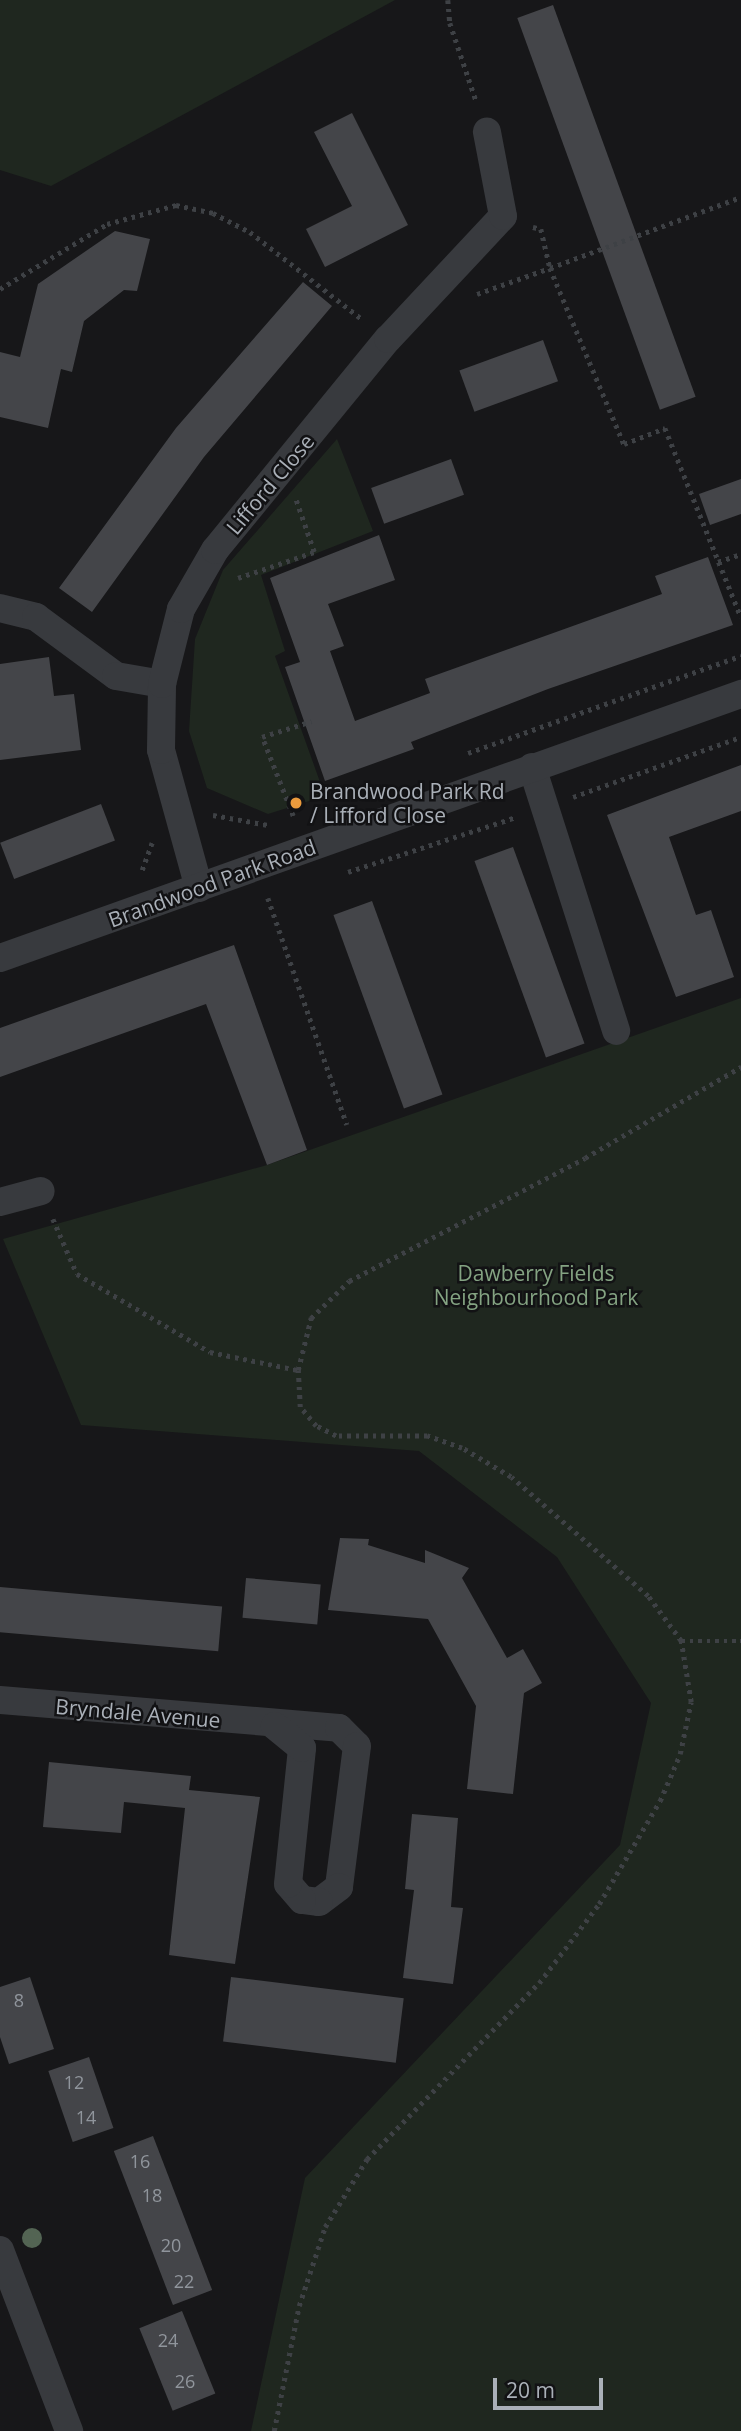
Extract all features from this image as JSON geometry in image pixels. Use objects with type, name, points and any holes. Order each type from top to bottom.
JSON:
[{"type":"street","points":[[486,132],[503,216]]},
{"type":"street","name":"Lifford Close","points":[[199,888],[161,750],[162,684],[190,594],[215,550],[388,340],[503,216]]},
{"type":"street","points":[[0,608],[36,617],[116,676],[162,684]]},
{"type":"street","name":"Brandwood Park Road","points":[[0,958],[741,694]]},
{"type":"street","points":[[532,767],[615,1031]]},
{"type":"street","points":[[0,1202],[41,1191]]},
{"type":"street","name":"Bryndale Avenue","points":[[0,1700],[275,1726],[339,1728],[357,1746],[339,1887],[320,1902],[302,1900],[288,1884],[302,1748],[275,1726]]},
{"type":"street","points":[[0,2250],[69,2431]]},
{"type":"path","points":[[448,0],[450,23],[486,132]]},
{"type":"path","points":[[550,268],[741,197]]},
{"type":"path","points":[[0,289],[107,224],[176,205],[213,213],[250,232],[388,340]]},
{"type":"path","points":[[503,216],[541,229],[550,268],[624,444],[665,428],[741,617]]},
{"type":"path","points":[[190,594],[314,552],[284,466]]},
{"type":"path","points":[[718,562],[741,554]]},
{"type":"path","points":[[461,756],[741,656]]},
{"type":"path","points":[[293,816],[262,737],[312,722]]},
{"type":"path","points":[[333,877],[543,808],[741,737]]},
{"type":"path","points":[[284,820],[306,812]]},
{"type":"path","points":[[133,874],[145,869],[155,832],[179,821],[221,814],[265,826],[274,823]]},
{"type":"path","points":[[256,902],[281,894]]},
{"type":"path","points":[[268,898],[347,1125]]},
{"type":"path","points":[[274,2431],[299,2306],[325,2227],[367,2159],[539,1983],[599,1904],[660,1801],[680,1754],[691,1702],[681,1641],[610,1558],[511,1476],[462,1448],[427,1436],[336,1436],[316,1426],[300,1407],[298,1370],[312,1318],[349,1281],[585,1158],[741,1067]]},
{"type":"path","points":[[41,1191],[77,1274],[210,1352],[298,1370]]},
{"type":"path","points":[[681,1641],[741,1641]]},
{"type":"green space","points":[[0,0],[395,0],[51,186],[0,170]]},
{"type":"green space","points":[[337,439],[373,531],[261,575],[285,651],[275,656],[325,796],[268,814],[207,788],[189,731],[195,639],[223,570]]},
{"type":"green space","name":"Dawberry Fields Neighbourhood Park","points":[[741,998],[741,2431],[251,2431],[305,2178],[620,1845],[651,1703],[557,1557],[419,1451],[81,1425],[3,1239],[267,1165]]},
{"type":"building","points":[[553,5],[696,397],[660,410],[517,18]]},
{"type":"building","points":[[352,113],[408,225],[325,267],[306,229],[352,206],[314,132]]},
{"type":"building","points":[[115,231],[150,239],[137,291],[124,290],[84,321],[72,372],[61,369],[48,428],[0,417],[0,352],[20,357],[38,284]]},
{"type":"building","points":[[303,282],[332,306],[204,457],[92,612],[59,588],[176,428]]},
{"type":"building","points":[[543,340],[558,381],[474,412],[459,370]]},
{"type":"building","points":[[451,459],[464,495],[384,524],[371,488]]},
{"type":"building","points":[[741,479],[741,514],[710,525],[699,494]]},
{"type":"building","points":[[379,535],[395,580],[328,604],[344,646],[330,651],[355,721],[430,693],[425,679],[662,594],[655,576],[708,557],[733,625],[548,689],[411,742],[414,749],[325,781],[285,667],[300,662],[270,578]]},
{"type":"building","points":[[49,657],[54,696],[74,694],[81,750],[0,760],[0,664]]},
{"type":"building","points":[[741,765],[741,811],[669,837],[696,915],[711,910],[734,977],[676,997],[607,815]]},
{"type":"building","points":[[101,804],[115,840],[14,879],[0,843]]},
{"type":"building","points":[[513,847],[584,1043],[546,1057],[474,861]]},
{"type":"building","points":[[372,901],[442,1095],[404,1109],[333,915]]},
{"type":"building","points":[[234,945],[307,1150],[267,1165],[206,1004],[0,1077],[0,1028]]},
{"type":"building","points":[[340,1538],[369,1539],[368,1545],[425,1563],[425,1550],[469,1568],[462,1578],[507,1658],[523,1649],[542,1683],[524,1693],[513,1794],[467,1789],[476,1706],[428,1619],[328,1610]]},
{"type":"building","points":[[246,1578],[321,1585],[317,1624],[243,1618]]},
{"type":"building","points":[[0,1587],[222,1606],[218,1651],[0,1632]]},
{"type":"building","points":[[49,1762],[191,1776],[189,1790],[260,1797],[235,1964],[169,1955],[185,1808],[124,1802],[121,1833],[43,1827]]},
{"type":"building","points":[[412,1814],[458,1818],[451,1907],[463,1908],[453,1984],[403,1978],[414,1890],[405,1889]]},
{"type":"building","points":[[30,1977],[54,2049],[9,2064],[0,2037],[0,1987]]},
{"type":"building","points":[[231,1977],[404,1998],[396,2063],[223,2042]]},
{"type":"building","points":[[89,2057],[113,2128],[73,2142],[48,2071]]},
{"type":"building","points":[[153,2136],[212,2290],[173,2305],[114,2151]]},
{"type":"building","points":[[182,2311],[215,2394],[173,2411],[139,2328]]},
{"type":"place","name":"Brandwood Park Rd / Lifford Close","points":[[296,803]]}]
